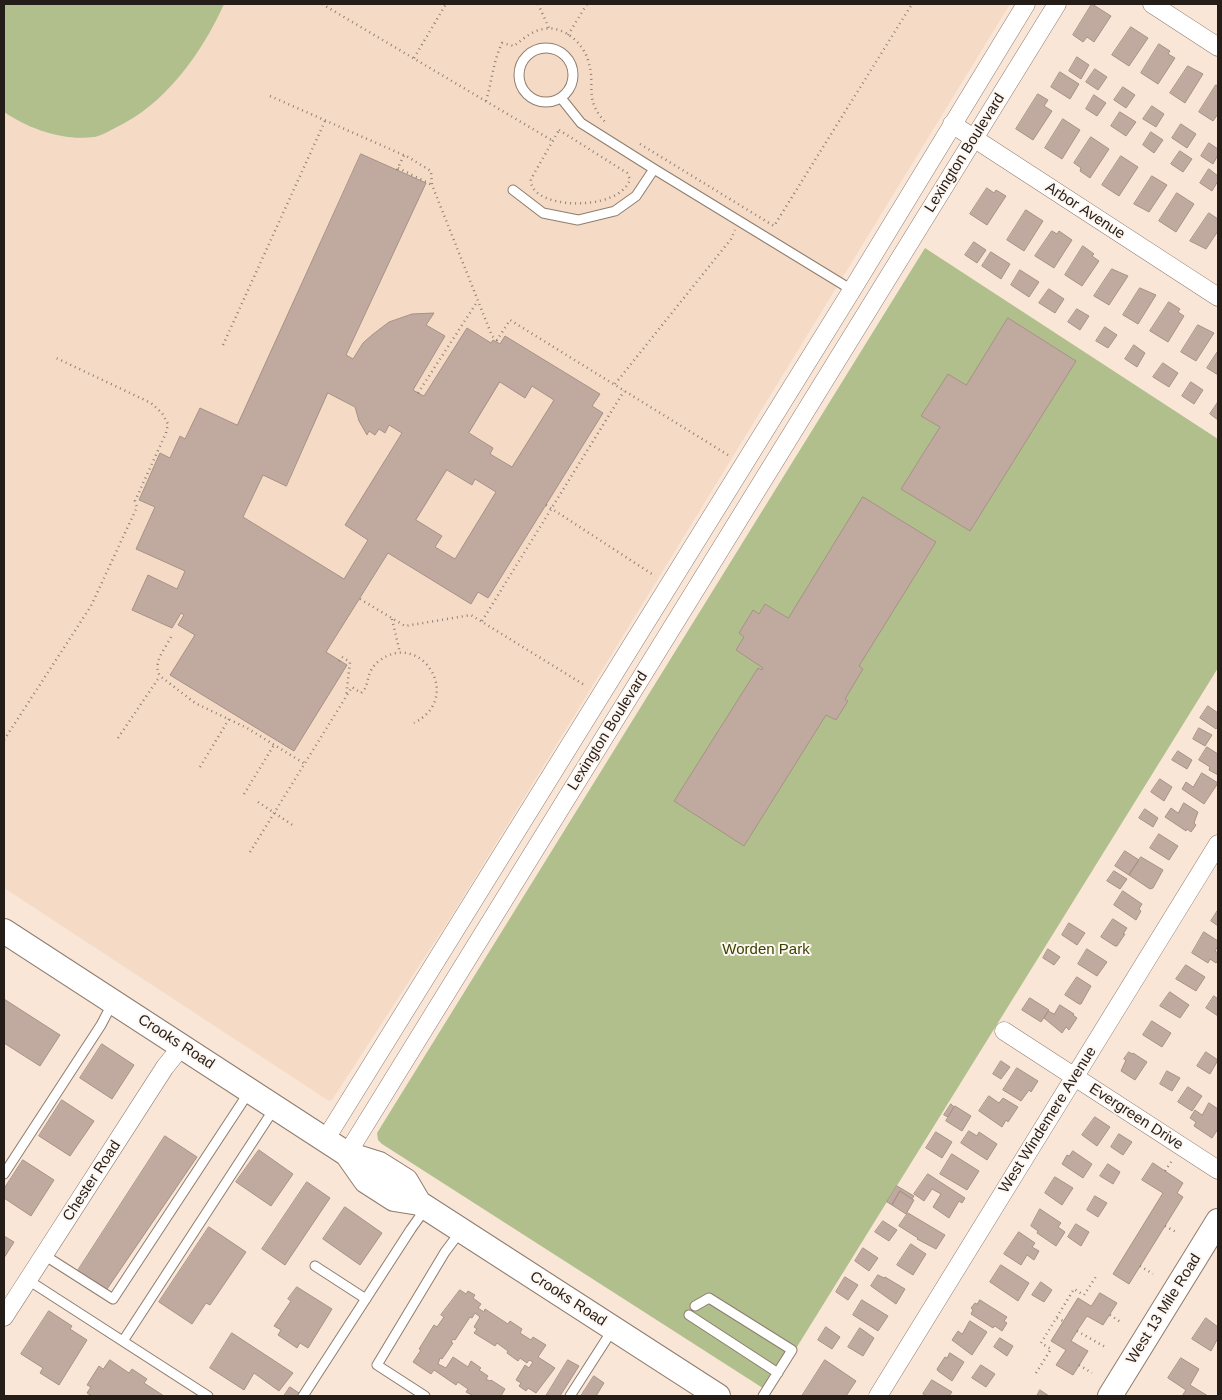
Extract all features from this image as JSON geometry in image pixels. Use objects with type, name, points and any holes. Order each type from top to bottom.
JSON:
[{"type":"main road","name":"Crooks Road","points":[[4,931],[114,1001],[324,1140],[347,1154],[379,1164],[406,1181],[423,1205],[718,1396]]},
{"type":"main road","name":"West 13 Mile Road","points":[[1110,1396],[1218,1221]]},
{"type":"street","name":"Lexington Boulevard","points":[[324,1140],[852,290],[1026,4]]},
{"type":"street","name":"Lexington Boulevard","points":[[347,1154],[1057,4]]},
{"type":"street","points":[[1152,4],[1218,47]]},
{"type":"street","name":"Arbor Avenue","points":[[952,124],[1218,297]]},
{"type":"street","points":[[852,290],[873,303]]},
{"type":"street","points":[[779,408],[800,421]]},
{"type":"street","points":[[696,541],[717,554]]},
{"type":"street","points":[[648,616],[670,630]]},
{"type":"street","points":[[524,819],[545,832]]},
{"type":"street","name":"West Windemere Avenue","points":[[878,1396],[1218,844]]},
{"type":"street","points":[[445,946],[453,955],[461,970]]},
{"type":"street","name":"Evergreen Drive","points":[[1004,1031],[1218,1170]]},
{"type":"street","name":"Chester Road","points":[[4,1317],[165,1068],[182,1046]]},
{"type":"street","points":[[367,1072],[376,1080],[390,1085]]},
{"type":"lane","points":[[537,49],[554,49],[562,53],[572,67],[574,76],[567,92],[561,98],[552,102],[534,100],[527,95],[522,87],[519,78],[523,60],[537,49]]},
{"type":"lane","points":[[561,98],[581,123],[852,290]]},
{"type":"lane","points":[[513,190],[543,213],[578,220],[615,211],[636,196],[654,169]]},
{"type":"lane","points":[[4,1174],[114,1001]]},
{"type":"lane","points":[[44,1255],[113,1300],[250,1091]]},
{"type":"lane","points":[[123,1341],[275,1107]]},
{"type":"lane","points":[[303,1396],[410,1229],[423,1205]]},
{"type":"lane","points":[[426,1396],[377,1365],[445,1252],[462,1230]]},
{"type":"lane","points":[[315,1266],[366,1299]]},
{"type":"lane","points":[[28,1280],[208,1396]]},
{"type":"lane","points":[[695,1306],[709,1298],[792,1350],[763,1396]]},
{"type":"lane","points":[[689,1315],[778,1373]]},
{"type":"lane","points":[[570,1396],[613,1329]]},
{"type":"path","points":[[322,4],[553,141]]},
{"type":"path","points":[[414,58],[446,4]]},
{"type":"path","points":[[538,4],[549,28]]},
{"type":"path","points":[[568,34],[587,4]]},
{"type":"path","points":[[632,140],[774,226],[912,4]]},
{"type":"path","points":[[486,101],[492,81],[494,61],[502,43],[514,46],[542,29],[549,28],[568,34],[584,51],[590,68],[593,104],[602,118],[611,127]]},
{"type":"path","points":[[270,96],[404,156],[432,171],[432,185],[477,302],[492,336],[497,340],[510,320],[728,455]]},
{"type":"path","points":[[223,345],[326,120]]},
{"type":"path","points":[[559,130],[627,173],[630,179],[628,183],[622,190],[607,198],[591,203],[565,204],[536,192],[532,189],[531,179],[553,141],[559,130]]},
{"type":"path","points":[[404,156],[398,169],[432,185]]},
{"type":"path","points":[[615,384],[730,240],[748,210]]},
{"type":"path","points":[[418,393],[477,302]]},
{"type":"path","points":[[4,740],[90,606],[137,507],[135,501],[166,433],[168,424],[162,413],[151,403],[54,357]]},
{"type":"path","points":[[482,621],[624,390]]},
{"type":"path","points":[[546,505],[662,580]]},
{"type":"path","points":[[360,598],[405,626],[471,615],[586,686]]},
{"type":"path","points":[[392,619],[400,653]]},
{"type":"path","points":[[171,637],[159,660],[157,672],[160,676],[195,702],[229,719],[305,764]]},
{"type":"path","points":[[250,852],[352,687],[361,693],[365,690],[369,672],[379,661],[391,655],[400,653],[413,655],[427,664],[436,678],[437,695],[434,703],[426,715],[414,723]]},
{"type":"path","points":[[339,660],[342,657],[350,662],[346,698]]},
{"type":"path","points":[[118,738],[160,676]]},
{"type":"path","points":[[200,766],[229,719]]},
{"type":"path","points":[[244,794],[274,745]]},
{"type":"path","points":[[258,802],[294,826]]},
{"type":"path","points":[[1164,1171],[1173,1159]]},
{"type":"path","points":[[1165,1226],[1178,1233]]},
{"type":"path","points":[[1140,1266],[1153,1274]]},
{"type":"path","points":[[1036,1373],[1051,1349],[1042,1343],[1074,1289],[1084,1295],[1097,1275]]},
{"type":"path","points":[[1110,1315],[1122,1323]]},
{"type":"path","points":[[1057,1318],[1063,1321]]},
{"type":"path","points":[[1078,1331],[1107,1348]]},
{"type":"path","points":[[1079,1365],[1092,1373]]},
{"type":"shaded area","points":[[4,4],[1010,4],[454,912],[332,1100],[329,1101],[4,888]]},
{"type":"green space","points":[[4,4],[224,4],[205,41],[166,92],[133,118],[108,132],[99,136],[82,138],[58,135],[35,128],[4,112]]},
{"type":"green space","name":"Worden Park","points":[[925,248],[1218,439],[1218,668],[769,1392],[382,1144],[378,1140],[377,1133]]},
{"type":"building","points":[[1092,4],[1111,16],[1094,42],[1087,37],[1083,42],[1073,35]]},
{"type":"building","points":[[1131,27],[1148,38],[1129,66],[1112,55]]},
{"type":"building","points":[[1159,44],[1170,51],[1168,54],[1175,58],[1158,84],[1141,73]]},
{"type":"building","points":[[1077,57],[1089,65],[1081,79],[1069,71]]},
{"type":"building","points":[[1188,66],[1203,74],[1185,103],[1170,93]]},
{"type":"building","points":[[1095,69],[1107,77],[1098,90],[1086,82]]},
{"type":"building","points":[[1060,72],[1079,84],[1070,99],[1051,87]]},
{"type":"building","points":[[1216,85],[1218,86],[1218,114],[1213,121],[1199,112]]},
{"type":"building","points":[[1123,87],[1135,95],[1126,108],[1114,100]]},
{"type":"building","points":[[1038,94],[1048,100],[1044,106],[1052,111],[1033,140],[1016,129]]},
{"type":"building","points":[[1094,95],[1106,103],[1097,116],[1086,109]]},
{"type":"building","points":[[1152,106],[1164,114],[1156,127],[1143,119]]},
{"type":"building","points":[[1120,112],[1136,122],[1126,136],[1111,126]]},
{"type":"building","points":[[1063,119],[1080,130],[1062,159],[1045,148]]},
{"type":"building","points":[[1181,124],[1196,134],[1187,148],[1172,138]]},
{"type":"building","points":[[1151,132],[1163,140],[1154,153],[1143,145]]},
{"type":"building","points":[[1091,137],[1109,149],[1090,178],[1080,171],[1081,168],[1074,163]]},
{"type":"building","points":[[1209,143],[1218,149],[1218,155],[1213,164],[1201,156]]},
{"type":"building","points":[[1180,151],[1192,159],[1183,172],[1171,164]]},
{"type":"building","points":[[361,154],[426,183],[346,355],[353,359],[363,343],[389,322],[412,314],[434,313],[426,325],[445,336],[413,390],[418,393],[424,396],[467,328],[491,343],[493,340],[500,344],[505,336],[600,394],[592,406],[603,413],[488,598],[478,592],[471,604],[388,553],[326,652],[347,665],[294,751],[170,675],[195,635],[178,625],[184,615],[181,613],[172,628],[132,610],[148,575],[177,589],[185,571],[136,549],[155,507],[139,500],[160,453],[170,458],[180,436],[185,439],[200,408],[237,425]],"holes":[[[500,382],[525,398],[532,386],[554,400],[512,467],[490,454],[493,448],[469,433]],[[328,393],[355,407],[359,421],[367,435],[369,431],[375,435],[379,429],[385,433],[389,425],[402,433],[345,525],[368,540],[344,579],[243,517],[263,475],[286,486]],[[447,470],[472,485],[475,479],[496,492],[455,559],[435,547],[442,536],[416,520]]]},
{"type":"building","points":[[1121,156],[1138,167],[1119,196],[1102,185]]},
{"type":"building","points":[[1209,169],[1218,176],[1218,181],[1212,191],[1200,183]]},
{"type":"building","points":[[1152,176],[1167,185],[1149,212],[1134,204]]},
{"type":"building","points":[[987,188],[994,193],[996,190],[1006,196],[987,225],[970,214]]},
{"type":"building","points":[[1177,193],[1194,204],[1176,232],[1159,221]]},
{"type":"building","points":[[1026,210],[1043,221],[1024,251],[1007,240]]},
{"type":"building","points":[[1209,213],[1218,219],[1218,231],[1206,249],[1190,241]]},
{"type":"building","points":[[1052,231],[1057,234],[1059,231],[1072,240],[1054,268],[1035,256]]},
{"type":"building","points":[[974,242],[986,250],[977,263],[965,255]]},
{"type":"building","points":[[1083,246],[1094,254],[1092,256],[1099,261],[1082,286],[1065,275]]},
{"type":"building","points":[[991,252],[1010,264],[1001,279],[982,266]]},
{"type":"building","points":[[1112,269],[1128,276],[1109,305],[1094,296]]},
{"type":"building","points":[[1020,270],[1039,282],[1029,297],[1011,285]]},
{"type":"building","points":[[1140,288],[1156,295],[1138,324],[1123,315]]},
{"type":"building","points":[[1049,289],[1064,299],[1055,313],[1039,303]]},
{"type":"building","points":[[1169,302],[1180,309],[1178,312],[1184,316],[1168,342],[1150,331]]},
{"type":"building","points":[[1077,309],[1089,316],[1080,330],[1068,322]]},
{"type":"building","points":[[1008,318],[1076,361],[970,531],[901,489],[940,427],[921,416],[948,374],[966,385]]},
{"type":"building","points":[[1198,325],[1214,333],[1196,361],[1181,352]]},
{"type":"building","points":[[1105,327],[1117,335],[1108,348],[1096,341]]},
{"type":"building","points":[[1134,345],[1145,353],[1137,367],[1125,359]]},
{"type":"building","points":[[1218,351],[1218,375],[1207,368]]},
{"type":"building","points":[[1163,363],[1178,373],[1169,387],[1153,377]]},
{"type":"building","points":[[1191,382],[1203,390],[1194,404],[1182,396]]},
{"type":"building","points":[[1218,402],[1218,420],[1210,414]]},
{"type":"building","points":[[863,497],[936,542],[859,666],[863,669],[845,699],[848,701],[836,720],[826,715],[744,846],[674,801],[758,668],[762,670],[763,668],[736,650],[744,637],[739,633],[753,610],[759,614],[765,604],[788,618]]},
{"type":"building","points":[[1208,706],[1218,713],[1218,726],[1216,729],[1200,718]]},
{"type":"building","points":[[1199,728],[1212,735],[1205,746],[1193,739]]},
{"type":"building","points":[[1207,747],[1218,754],[1218,775],[1209,770],[1210,767],[1199,760]]},
{"type":"building","points":[[1178,751],[1192,760],[1187,769],[1172,760]]},
{"type":"building","points":[[1202,773],[1218,783],[1204,804],[1182,789],[1186,782],[1193,787]]},
{"type":"building","points":[[1160,779],[1172,787],[1164,801],[1151,792]]},
{"type":"building","points":[[1184,803],[1198,812],[1194,823],[1196,825],[1191,832],[1187,829],[1186,831],[1165,817],[1171,808],[1178,813]]},
{"type":"building","points":[[1145,809],[1158,818],[1153,827],[1139,818]]},
{"type":"building","points":[[1159,834],[1178,846],[1169,860],[1150,848]]},
{"type":"building","points":[[1125,851],[1139,860],[1129,875],[1115,866]]},
{"type":"building","points":[[1141,857],[1163,870],[1153,888],[1150,889],[1129,875]]},
{"type":"building","points":[[1114,871],[1127,879],[1120,889],[1107,881]]},
{"type":"building","points":[[1123,891],[1142,904],[1139,909],[1141,911],[1136,920],[1114,905]]},
{"type":"building","points":[[1218,910],[1218,926],[1211,921]]},
{"type":"building","points":[[1113,919],[1127,928],[1117,946],[1101,937]]},
{"type":"building","points":[[1069,923],[1085,933],[1077,945],[1062,935]]},
{"type":"building","points":[[1204,932],[1218,941],[1215,951],[1218,953],[1216,963],[1210,959],[1208,963],[1192,953]]},
{"type":"building","points":[[1048,949],[1060,957],[1054,965],[1043,958]]},
{"type":"building","points":[[1087,949],[1107,962],[1097,976],[1078,964]]},
{"type":"building","points":[[1186,965],[1205,977],[1196,991],[1176,979]]},
{"type":"building","points":[[1077,977],[1091,986],[1081,1004],[1065,995]]},
{"type":"building","points":[[1170,992],[1189,1005],[1180,1018],[1160,1006]]},
{"type":"building","points":[[1214,996],[1218,999],[1218,1016],[1206,1008]]},
{"type":"building","points":[[1030,998],[1049,1010],[1041,1022],[1022,1010]]},
{"type":"building","points":[[4,999],[60,1035],[40,1066],[4,1043]]},
{"type":"building","points":[[1060,1005],[1077,1018],[1069,1030],[1066,1027],[1062,1033],[1044,1018],[1048,1011],[1054,1014]]},
{"type":"building","points":[[1152,1021],[1171,1033],[1162,1047],[1143,1035]]},
{"type":"building","points":[[102,1044],[134,1065],[112,1099],[80,1078]]},
{"type":"building","points":[[1129,1052],[1147,1062],[1135,1080],[1121,1071],[1126,1060],[1124,1059]]},
{"type":"building","points":[[1206,1052],[1218,1060],[1210,1074],[1197,1066]]},
{"type":"building","points":[[1001,1061],[1010,1067],[1001,1079],[993,1074]]},
{"type":"building","points":[[1017,1068],[1038,1081],[1031,1092],[1029,1090],[1021,1101],[1003,1090]]},
{"type":"building","points":[[1167,1071],[1180,1078],[1172,1091],[1160,1084]]},
{"type":"building","points":[[1188,1087],[1202,1096],[1192,1111],[1178,1102]]},
{"type":"building","points":[[989,1096],[999,1103],[1003,1098],[1018,1107],[1008,1122],[1006,1120],[1002,1127],[979,1111]]},
{"type":"building","points":[[62,1100],[94,1121],[70,1156],[39,1136]]},
{"type":"building","points":[[1209,1103],[1218,1109],[1218,1129],[1212,1138],[1194,1126],[1196,1122],[1190,1118],[1195,1110],[1202,1115]]},
{"type":"building","points":[[951,1104],[954,1107],[948,1117],[944,1115]]},
{"type":"building","points":[[955,1106],[971,1116],[962,1131],[946,1121]]},
{"type":"building","points":[[1095,1117],[1110,1127],[1097,1146],[1082,1135]]},
{"type":"building","points":[[969,1131],[977,1136],[979,1132],[997,1144],[987,1160],[961,1143]]},
{"type":"building","points":[[936,1132],[952,1142],[942,1158],[926,1148]]},
{"type":"building","points":[[1119,1134],[1132,1142],[1123,1155],[1111,1147]]},
{"type":"building","points":[[165,1136],[197,1157],[105,1292],[77,1272]]},
{"type":"building","points":[[259,1150],[293,1174],[271,1206],[236,1182]]},
{"type":"building","points":[[1073,1151],[1092,1164],[1083,1178],[1062,1164],[1067,1155],[1069,1156]]},
{"type":"building","points":[[952,1154],[979,1171],[967,1190],[940,1174]]},
{"type":"building","points":[[23,1160],[54,1180],[31,1216],[4,1198],[4,1189]]},
{"type":"building","points":[[1153,1163],[1183,1183],[1177,1193],[1183,1197],[1129,1284],[1113,1274],[1163,1193],[1142,1180]]},
{"type":"building","points":[[1108,1164],[1120,1172],[1113,1184],[1100,1176]]},
{"type":"building","points":[[928,1174],[965,1198],[962,1203],[959,1201],[949,1218],[933,1207],[941,1194],[932,1189],[924,1201],[914,1194]]},
{"type":"building","points":[[1055,1177],[1073,1188],[1062,1205],[1045,1193]]},
{"type":"building","points":[[307,1182],[330,1198],[285,1265],[262,1249]]},
{"type":"building","points":[[897,1186],[914,1196],[912,1199],[900,1191],[892,1205],[887,1202]]},
{"type":"building","points":[[900,1191],[914,1200],[906,1214],[892,1205]]},
{"type":"building","points":[[1095,1196],[1107,1203],[1098,1217],[1087,1210]]},
{"type":"building","points":[[345,1207],[382,1233],[360,1265],[323,1239]]},
{"type":"building","points":[[1040,1209],[1061,1223],[1058,1227],[1065,1232],[1056,1246],[1037,1233],[1038,1231],[1031,1226]]},
{"type":"building","points":[[908,1213],[945,1235],[936,1249],[917,1239],[899,1226]]},
{"type":"building","points":[[883,1221],[897,1230],[889,1241],[875,1232]]},
{"type":"building","points":[[1076,1224],[1089,1232],[1081,1246],[1068,1237]]},
{"type":"building","points":[[209,1227],[246,1252],[210,1305],[206,1303],[192,1324],[159,1302]]},
{"type":"building","points":[[1019,1232],[1035,1243],[1032,1247],[1039,1251],[1034,1260],[1027,1255],[1021,1265],[1004,1254]]},
{"type":"building","points":[[4,1236],[14,1242],[4,1258]]},
{"type":"building","points":[[911,1244],[926,1254],[913,1275],[897,1265]]},
{"type":"building","points":[[863,1248],[878,1258],[869,1271],[855,1261]]},
{"type":"building","points":[[1001,1265],[1029,1283],[1018,1301],[990,1282]]},
{"type":"building","points":[[878,1275],[905,1289],[896,1304],[871,1286]]},
{"type":"building","points":[[845,1277],[858,1285],[848,1300],[836,1292]]},
{"type":"building","points":[[1041,1282],[1052,1290],[1044,1302],[1032,1295]]},
{"type":"building","points":[[297,1287],[332,1309],[308,1348],[300,1343],[297,1348],[278,1335],[281,1330],[274,1326],[291,1301],[288,1299]]},
{"type":"building","points":[[460,1290],[466,1294],[468,1291],[475,1295],[473,1298],[481,1304],[478,1308],[484,1312],[485,1309],[508,1324],[510,1321],[522,1329],[520,1333],[531,1340],[533,1337],[546,1345],[538,1357],[555,1368],[536,1393],[528,1388],[526,1391],[519,1386],[521,1383],[516,1380],[525,1365],[529,1368],[533,1362],[529,1360],[527,1363],[520,1358],[518,1361],[497,1343],[495,1346],[474,1333],[477,1329],[474,1327],[480,1317],[475,1313],[472,1318],[470,1317],[455,1340],[453,1339],[451,1342],[453,1343],[442,1359],[440,1358],[438,1364],[446,1368],[453,1357],[468,1367],[471,1361],[488,1376],[486,1379],[505,1389],[501,1396],[474,1396],[466,1392],[468,1389],[458,1382],[456,1385],[434,1370],[431,1374],[413,1362],[434,1325],[437,1327],[444,1317],[441,1315]]},
{"type":"building","points":[[1100,1293],[1117,1303],[1103,1325],[1087,1316],[1077,1331],[1071,1341],[1088,1351],[1073,1375],[1056,1365],[1066,1350],[1051,1341],[1078,1298],[1091,1306]]},
{"type":"building","points":[[862,1300],[888,1316],[878,1331],[853,1315]]},
{"type":"building","points":[[980,1300],[1007,1317],[1004,1321],[1007,1323],[1002,1331],[995,1326],[993,1328],[971,1314],[973,1310],[971,1308]]},
{"type":"building","points":[[49,1311],[72,1326],[70,1329],[87,1340],[59,1385],[40,1373],[43,1368],[21,1354]]},
{"type":"building","points":[[1206,1318],[1218,1327],[1218,1338],[1211,1351],[1192,1339]]},
{"type":"building","points":[[970,1321],[987,1332],[972,1355],[952,1340],[958,1331],[962,1334]]},
{"type":"building","points":[[826,1327],[840,1337],[832,1349],[818,1340]]},
{"type":"building","points":[[860,1328],[874,1338],[863,1356],[848,1347]]},
{"type":"building","points":[[232,1333],[293,1373],[279,1391],[254,1373],[244,1390],[210,1368]]},
{"type":"building","points":[[1000,1338],[1013,1346],[1007,1356],[994,1347]]},
{"type":"building","points":[[950,1353],[964,1362],[952,1381],[937,1369]]},
{"type":"building","points":[[1181,1358],[1199,1369],[1190,1385],[1208,1396],[1182,1396],[1186,1390],[1168,1378]]},
{"type":"building","points":[[110,1360],[129,1373],[132,1369],[147,1379],[144,1383],[164,1396],[92,1396],[87,1393],[91,1387],[87,1385],[99,1366],[103,1369]]},
{"type":"building","points":[[568,1360],[579,1366],[560,1396],[546,1396]]},
{"type":"building","points":[[825,1360],[856,1381],[846,1396],[802,1396]]},
{"type":"building","points":[[981,1365],[995,1374],[986,1387],[972,1378]]},
{"type":"building","points":[[594,1376],[604,1383],[596,1396],[581,1396]]},
{"type":"building","points":[[932,1380],[952,1392],[949,1396],[927,1396],[923,1394]]},
{"type":"building","points":[[290,1387],[302,1395],[302,1396],[284,1396]]},
{"type":"building","points":[[1040,1390],[1049,1396],[1037,1396]]}]
